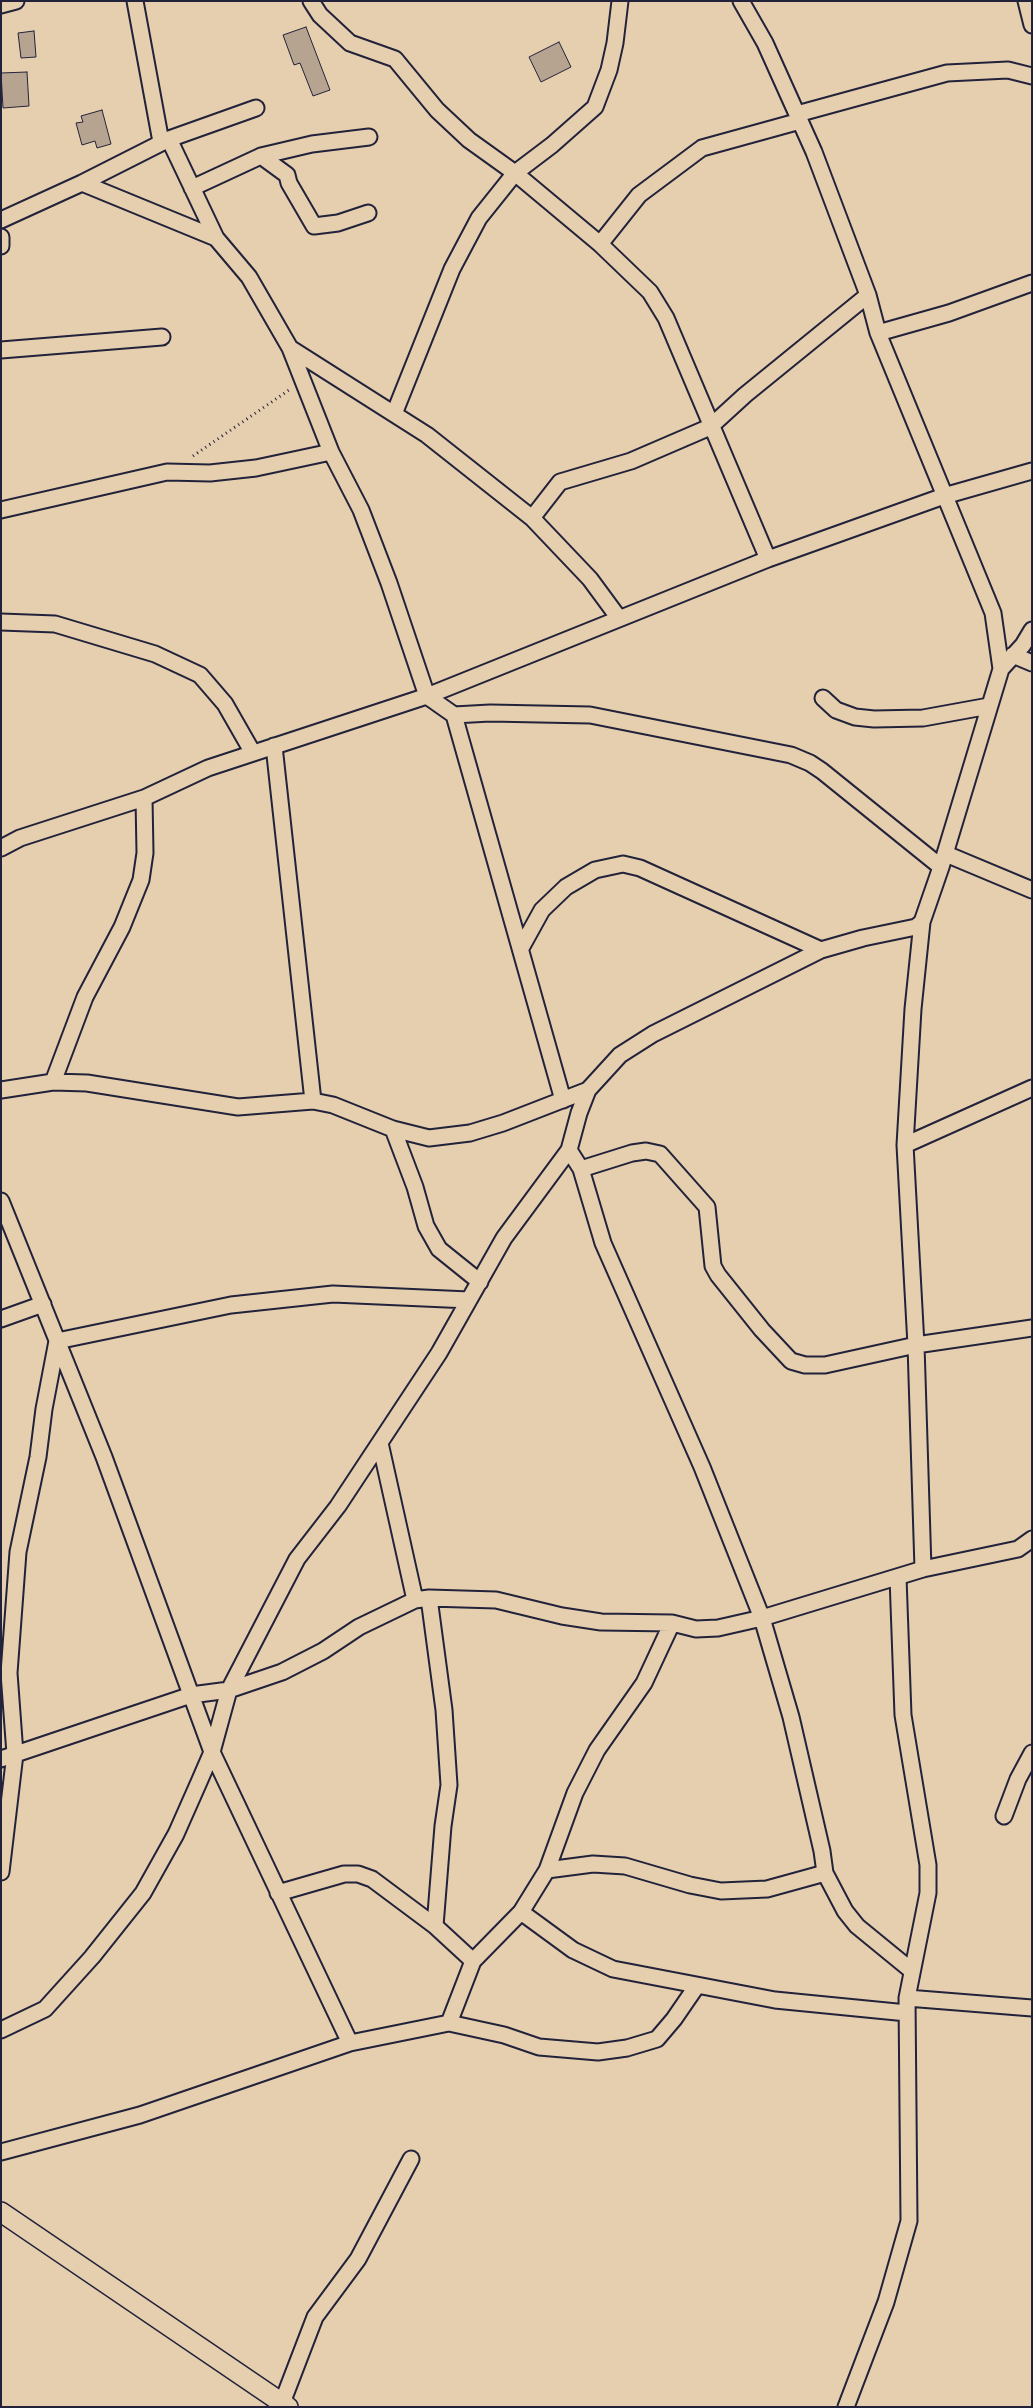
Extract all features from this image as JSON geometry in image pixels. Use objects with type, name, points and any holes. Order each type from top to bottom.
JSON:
[{"type":"street","points":[[1,5],[16,1]]},
{"type":"street","points":[[135,1],[165,141],[192,188],[216,238],[249,277],[290,348],[332,452],[368,528],[389,583],[427,696],[454,715],[490,713],[590,715],[791,755],[810,762],[944,860],[1032,890]]},
{"type":"street","points":[[311,1],[320,15],[350,44],[395,59],[437,110],[469,140],[515,174],[600,244],[650,292],[666,318],[710,427],[768,559]]},
{"type":"street","points":[[394,414],[452,268],[479,218],[515,174],[552,145],[595,107],[609,70],[615,44],[620,1]]},
{"type":"street","points":[[742,1],[765,43],[799,118],[868,295],[878,332],[992,614],[1001,669]]},
{"type":"street","points":[[1026,1],[1032,25]]},
{"type":"street","points":[[600,244],[639,195],[702,148],[947,73],[1008,70],[1032,76]]},
{"type":"street","points":[[1,220],[82,183],[165,141],[256,108]]},
{"type":"street","points":[[192,188],[261,156],[312,144],[369,137]]},
{"type":"street","points":[[261,156],[287,175],[289,183],[314,226],[338,223],[368,213]]},
{"type":"street","points":[[82,183],[216,238]]},
{"type":"street","points":[[1,237],[1,246]]},
{"type":"street","points":[[878,332],[949,313],[1032,284]]},
{"type":"street","points":[[532,518],[560,482],[631,461],[710,427],[745,395],[868,295]]},
{"type":"street","points":[[1,350],[162,337]]},
{"type":"street","points":[[290,348],[427,435],[532,518],[590,579],[618,617]]},
{"type":"street","points":[[1,510],[167,472],[210,473],[256,468],[332,452]]},
{"type":"street","points":[[1,848],[20,838],[144,798],[208,768],[427,696],[618,617],[768,559],[944,496],[1032,472]]},
{"type":"street","points":[[1,622],[55,624],[155,654],[200,675],[225,704],[253,753]]},
{"type":"street","points":[[923,1569],[916,1345],[905,1144],[912,1009],[922,922],[944,860],[1001,669],[1032,630]]},
{"type":"street","points":[[1013,655],[1032,663]]},
{"type":"street","points":[[823,698],[836,710],[855,717],[874,719],[923,718],[989,706]]},
{"type":"street","points":[[454,715],[563,1100]]},
{"type":"street","points":[[274,746],[314,1101]]},
{"type":"street","points":[[53,1082],[85,997],[122,927],[141,880],[145,853],[144,798]]},
{"type":"street","points":[[521,948],[542,910],[566,887],[595,870],[623,864],[640,868],[821,950]]},
{"type":"street","points":[[1,2030],[45,2009],[143,1894],[176,1834],[212,1752],[229,1690],[297,1559],[338,1506],[439,1353],[504,1238],[569,1150],[579,1113],[588,1090],[620,1056],[653,1034],[821,950],[916,927],[922,922]]},
{"type":"street","points":[[1,1090],[53,1082],[87,1083],[238,1107],[314,1101],[332,1105],[393,1129],[430,1138],[470,1133],[503,1123],[588,1090]]},
{"type":"street","points":[[905,1144],[1030,1092]]},
{"type":"street","points":[[393,1129],[415,1187],[426,1226],[439,1249],[480,1282]]},
{"type":"street","points":[[569,1150],[581,1169],[603,1243],[702,1467],[762,1618],[791,1717],[822,1851],[825,1873],[845,1911],[857,1926],[912,1971]]},
{"type":"street","points":[[581,1169],[632,1153],[646,1151],[660,1154],[707,1207],[713,1266],[718,1276],[791,1362],[805,1365],[825,1365],[916,1345],[1032,1328]]},
{"type":"street","points":[[1,1201],[104,1457],[212,1752],[350,2043]]},
{"type":"street","points":[[57,1341],[231,1305],[333,1294],[469,1300]]},
{"type":"street","points":[[1,1319],[43,1304]]},
{"type":"street","points":[[1,1872],[8,1757],[9,1673],[18,1552],[38,1456],[57,1341]]},
{"type":"street","points":[[380,1443],[422,1599],[444,1710],[449,1785],[442,1826],[435,1926]]},
{"type":"street","points":[[8,1757],[192,1695],[229,1690],[282,1672],[323,1652],[359,1627],[422,1599],[496,1600],[562,1616],[601,1622],[672,1623],[696,1628],[718,1628],[762,1618],[923,1569],[1025,1553],[1032,1539]]},
{"type":"street","points":[[846,2407],[886,2302],[909,2221],[907,2006],[912,1971],[928,1894],[928,1865],[903,1714],[898,1577]]},
{"type":"street","points":[[448,2023],[473,1961],[521,1912],[546,1870],[576,1793],[597,1750],[644,1682],[672,1623]]},
{"type":"street","points":[[1004,1816],[1018,1779],[1032,1753]]},
{"type":"street","points":[[546,1870],[594,1864],[625,1866],[690,1885],[721,1891],[766,1889],[825,1873]]},
{"type":"street","points":[[278,1893],[344,1874],[358,1874],[372,1879],[435,1926],[473,1961]]},
{"type":"street","points":[[521,1912],[573,1950],[613,1969],[696,1987],[775,2000],[907,2006],[1032,2008]]},
{"type":"street","points":[[1,2152],[140,2115],[350,2043],[448,2023],[504,2035],[539,2047],[598,2052],[627,2048],[656,2039],[674,2019],[696,1987]]},
{"type":"street","points":[[1,2212],[285,2405],[315,2317],[358,2259],[411,2159]]},
{"type":"path","points":[[167,472],[302,380]]},
{"type":"building","points":[[306,27],[330,90],[313,96],[300,63],[294,65],[283,35]]},
{"type":"building","points":[[34,31],[36,57],[21,58],[18,33]]},
{"type":"building","points":[[559,42],[571,67],[541,82],[529,57]]},
{"type":"building","points":[[27,72],[29,106],[3,108],[1,73]]},
{"type":"building","points":[[102,110],[111,144],[97,148],[95,141],[82,145],[76,123],[83,122],[81,116]]}]
